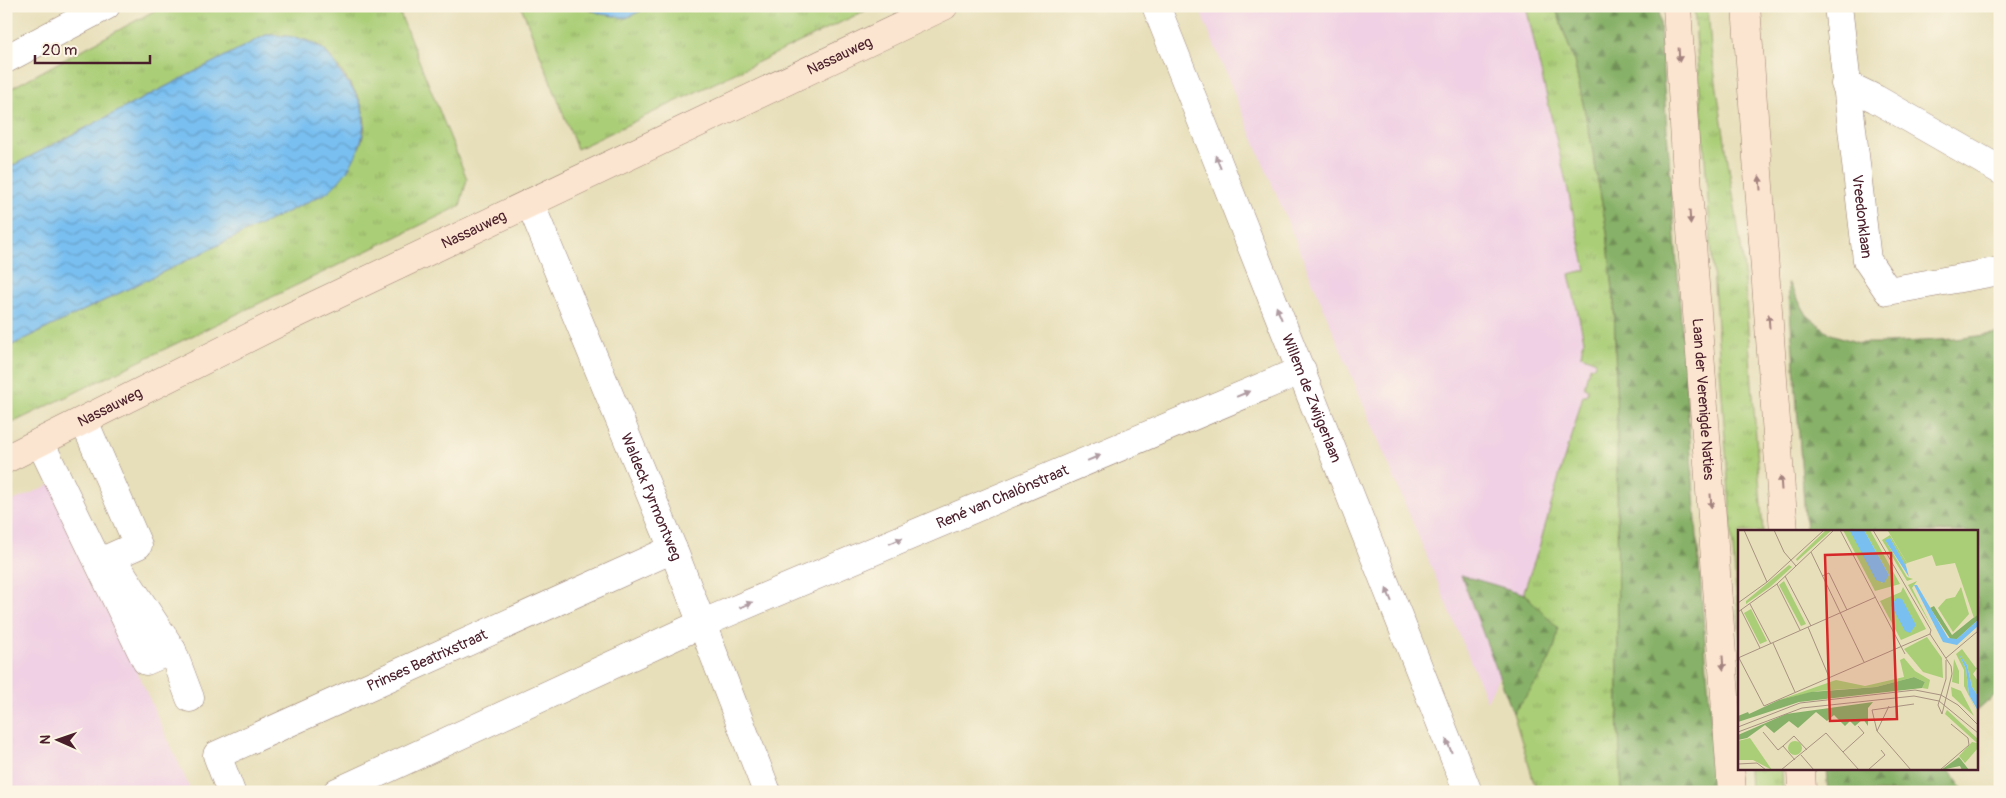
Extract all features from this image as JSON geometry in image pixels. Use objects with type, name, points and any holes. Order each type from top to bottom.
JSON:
[{"type":"main road","name":"Nassauweg","points":[[6,459],[292,316],[944,6]]},
{"type":"main road","name":"Laan der Verenigde Naties","points":[[1677,6],[1686,175],[1732,792]]},
{"type":"main road","points":[[1746,6],[1784,530]]},
{"type":"main road","points":[[1801,770],[1802,792]]},
{"type":"street","points":[[6,59],[106,6]]},
{"type":"street","name":"Willem de Zwijgerlaan","points":[[1156,6],[1302,370],[1336,462],[1467,792]]},
{"type":"street","name":"Vreedonklaan","points":[[1838,6],[1845,84],[1867,260],[1888,292],[2000,271]]},
{"type":"street","points":[[1845,84],[1876,99],[2000,170]]},
{"type":"street","name":"Waldeck Pyrmontweg","points":[[530,203],[673,549],[766,792]]},
{"type":"street","name":"René van Chalônstraat","points":[[701,624],[1302,370]]},
{"type":"street","points":[[84,421],[138,545],[105,560]]},
{"type":"street","points":[[40,442],[105,560],[172,650],[190,698]]},
{"type":"street","name":"Prinses Beatrixstraat","points":[[231,792],[217,755],[673,549]]},
{"type":"street","points":[[337,792],[701,624]]},
{"type":"shaded area","points":[[1198,6],[1560,6],[1610,444],[1487,701]]},
{"type":"shaded area","points":[[52,484],[189,786],[188,792],[6,792],[6,504]]},
{"type":"green space","points":[[163,6],[397,6],[467,179],[460,206],[6,426],[6,348],[326,193],[351,162],[360,145],[365,124],[360,101],[349,82],[331,58],[322,48],[309,41],[288,36],[266,35],[6,169],[6,91]]},
{"type":"green space","points":[[521,6],[583,6],[588,10],[626,18],[651,6],[875,6],[577,149]]},
{"type":"green space","points":[[1526,6],[1555,6],[1574,61],[1591,141],[1607,232],[1614,301],[1617,426],[1618,714],[1622,792],[1537,792],[1513,713],[1541,676],[1524,591],[1540,544],[1583,395],[1586,395],[1588,389],[1584,387],[1590,366],[1594,367],[1596,361],[1581,355],[1584,340],[1569,274],[1586,270]]},
{"type":"green space","points":[[1555,6],[1659,6],[1716,792],[1622,792],[1618,714],[1617,426],[1614,301],[1607,232],[1591,141],[1574,61]]},
{"type":"green space","points":[[1694,6],[1708,6],[1711,49],[1743,260],[1763,530],[1738,530],[1738,618]]},
{"type":"green space","points":[[1788,282],[1807,315],[1831,334],[1859,343],[1955,339],[2000,333],[2000,402],[1992,408],[2000,416],[2000,691],[1978,710],[1978,530],[1806,530]]},
{"type":"green space","points":[[1461,575],[1525,594],[1558,628],[1553,652],[1548,663],[1513,713]]},
{"type":"green space","points":[[1749,770],[1782,770],[1783,792],[1750,792]]},
{"type":"green space","points":[[1826,770],[1949,770],[1965,792],[1828,792]]},
{"type":"water","points":[[583,6],[651,6],[626,18],[601,14]]},
{"type":"water","points":[[266,35],[302,39],[321,48],[330,57],[359,100],[363,112],[362,138],[358,151],[344,175],[326,193],[6,348],[6,169]]}]
